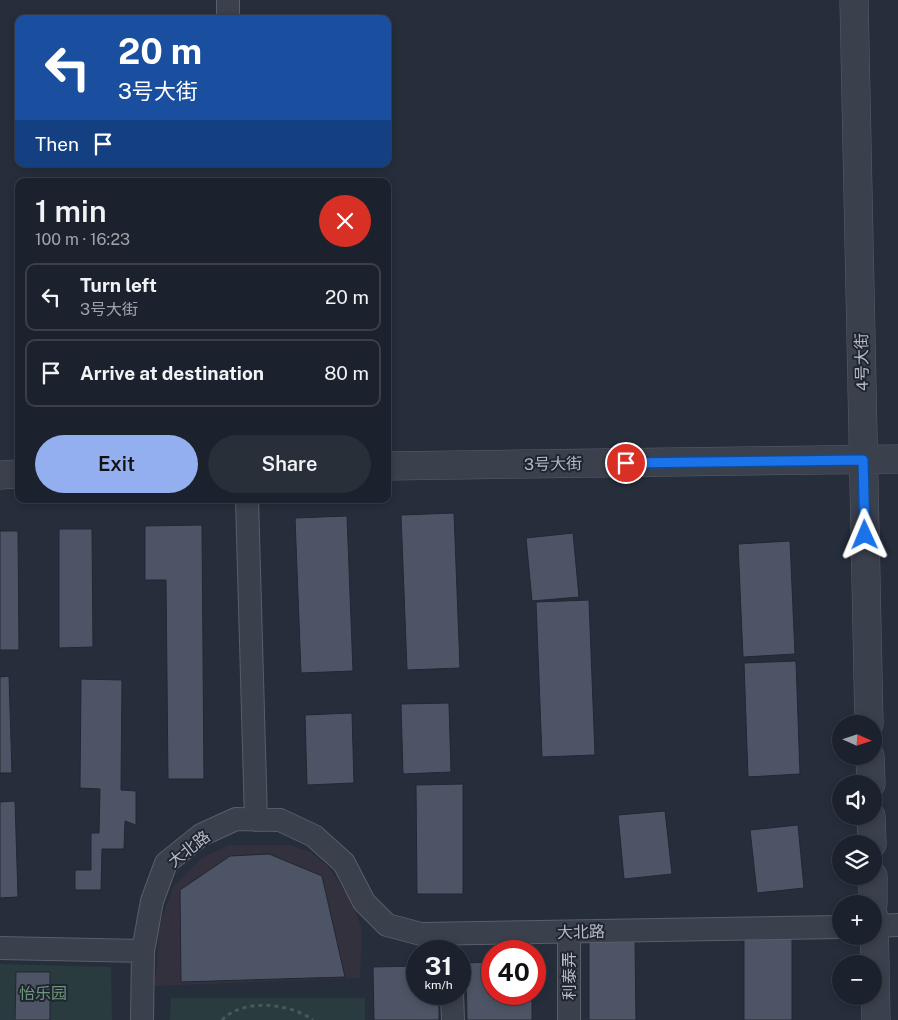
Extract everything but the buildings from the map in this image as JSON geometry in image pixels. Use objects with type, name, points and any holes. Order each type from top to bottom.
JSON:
[{"type":"street","points":[[228,0],[228,15]]},
{"type":"street","name":"4号大街","points":[[854,0],[869,715]]},
{"type":"street","name":"3号大街","points":[[391,466],[898,459]]},
{"type":"street","points":[[0,474],[15,474]]},
{"type":"street","points":[[248,503],[256,820]]},
{"type":"street","name":"大北路","points":[[142,1020],[143,950],[152,900],[166,863],[201,835],[236,819],[280,820],[314,836],[344,863],[364,902],[387,925],[444,940]]},
{"type":"street","points":[[882,926],[898,926]]},
{"type":"street","name":"大北路","points":[[471,940],[569,932],[832,927]]},
{"type":"street","name":"利泰弄","points":[[569,932],[569,1020]]},
{"type":"street","points":[[874,945],[876,1020]]},
{"type":"street","points":[[0,948],[143,950]]},
{"type":"street","points":[[452,1005],[453,1020]]},
{"type":"path","points":[[222,1020],[230,1012],[258,1006],[285,1008],[312,1020]]},
{"type":"shaded area","points":[[228,845],[289,845],[311,852],[329,868],[351,900],[362,929],[360,978],[153,986],[157,968],[159,926],[174,885],[201,859]]},
{"type":"green space","name":"怡乐园","points":[[0,964],[111,967],[112,1020],[0,1020]]},
{"type":"green space","points":[[171,998],[365,998],[365,1020],[170,1020]]},
{"type":"route","points":[[626,463],[863,460],[865,535]]}]
